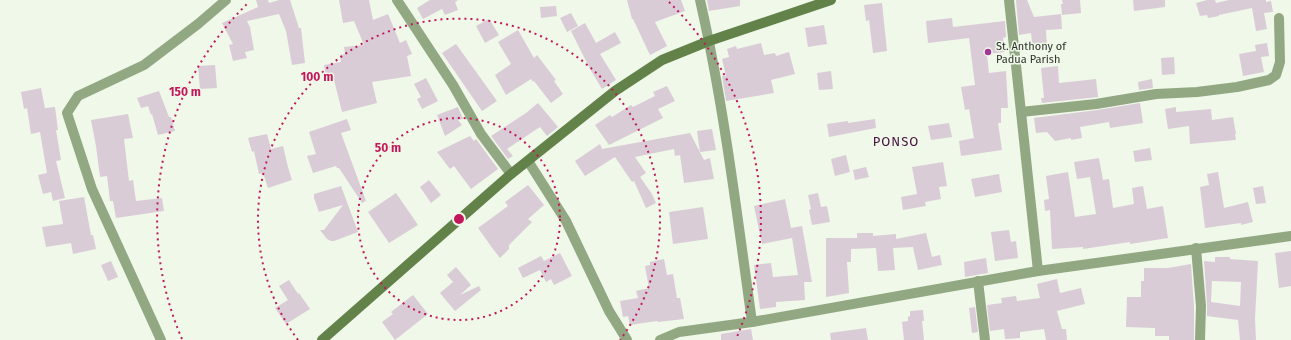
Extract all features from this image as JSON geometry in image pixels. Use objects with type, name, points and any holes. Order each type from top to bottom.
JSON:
[{"type":"main road","points":[[322,340],[511,174],[615,91],[662,60],[709,41],[831,0]]},
{"type":"street","points":[[161,340],[92,189],[67,113],[78,96],[144,65],[198,24],[226,0]]},
{"type":"street","points":[[397,0],[453,85],[481,134],[511,174]]},
{"type":"street","points":[[700,0],[709,41],[731,176],[752,322]]},
{"type":"street","points":[[1009,0],[1038,271]]},
{"type":"street","points":[[1021,112],[1096,104],[1156,94],[1197,92],[1237,87],[1269,80],[1276,75],[1280,62],[1279,18]]},
{"type":"street","points":[[528,161],[566,221],[608,312],[627,340]]},
{"type":"street","points":[[660,340],[679,332],[752,322],[1038,271],[1291,236]]},
{"type":"street","points":[[1196,248],[1201,306],[1200,340]]},
{"type":"street","points":[[978,282],[985,340]]},
{"type":"building","points":[[256,0],[268,0],[269,3],[279,0],[290,0],[299,28],[301,28],[305,63],[292,65],[286,31],[279,14],[247,21],[250,27],[254,50],[245,52],[247,58],[233,61],[229,45],[233,44],[222,23],[258,7]]},
{"type":"building","points":[[339,0],[369,0],[373,20],[388,14],[400,43],[406,40],[412,54],[407,56],[411,76],[372,82],[377,103],[342,112],[334,80],[327,82],[324,65],[341,62],[340,55],[345,54],[344,47],[364,45],[354,21],[343,23]]},
{"type":"building","points":[[430,0],[458,0],[455,2],[458,10],[445,15],[442,9],[423,19],[417,8]]},
{"type":"building","points":[[627,0],[681,0],[685,11],[655,22],[667,46],[650,55],[632,19]]},
{"type":"building","points":[[707,0],[740,0],[740,6],[709,11]]},
{"type":"building","points":[[1016,0],[1027,0],[1034,17],[1061,14],[1062,29],[1046,30],[1047,47],[1033,49],[1031,33],[1019,35]]},
{"type":"building","points":[[1062,0],[1080,0],[1081,13],[1062,15]]},
{"type":"building","points":[[1133,0],[1165,0],[1165,7],[1134,11]]},
{"type":"building","points":[[1207,0],[1215,0],[1216,3],[1229,0],[1266,0],[1266,2],[1271,1],[1273,12],[1264,13],[1267,29],[1256,31],[1252,8],[1208,18],[1207,15],[1200,16],[1196,3]]},
{"type":"building","points":[[882,3],[887,51],[873,53],[869,20],[866,21],[864,5]]},
{"type":"building","points":[[556,6],[557,16],[541,18],[540,7]]},
{"type":"building","points":[[571,13],[578,26],[567,32],[560,18]]},
{"type":"building","points":[[952,18],[953,27],[1005,21],[1006,37],[1003,38],[1005,52],[987,54],[989,73],[1006,71],[1008,108],[1001,108],[1001,123],[998,123],[1002,150],[961,156],[959,141],[974,138],[969,109],[965,110],[961,87],[975,85],[969,38],[928,43],[926,21]]},
{"type":"building","points":[[489,19],[499,35],[485,43],[476,26]]},
{"type":"building","points":[[585,23],[596,43],[615,32],[621,43],[600,54],[616,80],[602,89],[571,31]]},
{"type":"building","points":[[824,25],[827,44],[808,47],[805,28]]},
{"type":"building","points":[[518,30],[534,58],[537,55],[556,80],[554,81],[563,94],[551,103],[531,79],[506,95],[495,75],[511,64],[498,42]]},
{"type":"building","points":[[761,43],[764,55],[775,53],[776,56],[789,52],[795,74],[771,80],[774,93],[726,101],[722,76],[726,76],[722,59],[729,57],[727,49],[736,46],[737,49]]},
{"type":"building","points":[[1267,43],[1269,56],[1261,57],[1264,72],[1243,76],[1239,54],[1256,51],[1255,45]]},
{"type":"building","points":[[456,44],[497,101],[482,111],[442,53]]},
{"type":"building","points":[[1174,57],[1175,74],[1162,75],[1161,58]]},
{"type":"building","points":[[215,65],[217,88],[200,89],[198,66]]},
{"type":"building","points":[[1058,66],[1059,83],[1096,79],[1098,97],[1042,103],[1041,98],[1044,98],[1041,68]]},
{"type":"building","points":[[831,71],[833,89],[819,90],[817,73]]},
{"type":"building","points":[[426,78],[438,101],[422,109],[417,99],[421,97],[414,84]]},
{"type":"building","points":[[1152,79],[1153,88],[1139,90],[1138,82]]},
{"type":"building","points":[[667,86],[675,101],[658,109],[663,118],[609,145],[595,125],[610,115],[612,117],[631,105],[633,107],[655,96],[653,92]]},
{"type":"building","points":[[41,88],[45,108],[55,107],[58,130],[56,130],[61,160],[56,161],[65,198],[53,201],[51,192],[43,194],[38,175],[47,173],[40,132],[31,134],[27,108],[24,109],[21,92]]},
{"type":"building","points":[[159,91],[169,117],[171,117],[175,131],[158,135],[148,106],[141,108],[137,98]]},
{"type":"building","points":[[538,103],[558,127],[547,136],[540,127],[507,149],[513,156],[508,159],[491,136],[526,113]]},
{"type":"building","points":[[1140,103],[1143,123],[1110,128],[1109,122],[1080,127],[1082,138],[1071,140],[1071,138],[1055,141],[1047,132],[1036,133],[1034,118]]},
{"type":"building","points":[[458,107],[463,119],[458,120],[462,125],[445,136],[437,115]]},
{"type":"building","points":[[1176,107],[1176,112],[1211,109],[1212,120],[1233,117],[1236,140],[1190,144],[1189,126],[1168,129],[1165,109]]},
{"type":"building","points":[[128,114],[133,138],[124,139],[129,181],[133,180],[136,201],[162,198],[164,211],[116,218],[113,201],[110,201],[107,176],[100,177],[91,120]]},
{"type":"building","points":[[347,119],[351,130],[341,133],[366,201],[362,203],[339,168],[336,166],[313,173],[307,156],[316,154],[309,132]]},
{"type":"building","points":[[875,119],[876,128],[829,137],[827,124]]},
{"type":"building","points":[[949,123],[952,137],[931,140],[928,126]]},
{"type":"building","points":[[712,129],[716,150],[700,152],[697,131]]},
{"type":"building","points":[[690,133],[704,160],[710,158],[714,179],[684,183],[680,155],[675,156],[674,149],[635,157],[646,173],[640,177],[652,194],[656,203],[646,208],[634,181],[632,182],[615,157],[585,176],[575,161],[600,144],[602,149]]},
{"type":"building","points":[[267,134],[271,149],[283,146],[292,180],[268,188],[263,173],[259,174],[254,151],[252,152],[248,138]]},
{"type":"building","points":[[470,136],[474,141],[476,139],[498,169],[471,189],[454,166],[450,169],[437,152]]},
{"type":"building","points":[[1150,148],[1152,160],[1135,162],[1133,151]]},
{"type":"building","points":[[846,155],[850,172],[835,176],[831,159]]},
{"type":"building","points":[[1099,158],[1103,180],[1109,179],[1113,208],[1134,204],[1132,188],[1143,186],[1147,209],[1163,206],[1168,238],[1083,249],[1083,247],[1052,249],[1050,210],[1045,211],[1044,200],[1049,199],[1046,176],[1068,172],[1075,217],[1096,214],[1090,177],[1077,179],[1074,162]]},
{"type":"building","points":[[943,162],[947,186],[939,187],[941,199],[925,202],[926,206],[903,210],[901,197],[917,194],[912,167]]},
{"type":"building","points":[[866,167],[869,177],[855,180],[853,170]]},
{"type":"building","points":[[1218,172],[1224,208],[1248,202],[1253,222],[1241,225],[1241,223],[1205,228],[1200,187],[1209,185],[1207,174]]},
{"type":"building","points":[[999,174],[1002,192],[975,197],[971,179]]},
{"type":"building","points":[[429,180],[441,195],[431,203],[420,187]]},
{"type":"building","points":[[528,185],[544,205],[528,219],[532,222],[509,245],[509,249],[500,258],[478,228],[508,206],[505,202]]},
{"type":"building","points":[[341,186],[358,232],[331,241],[327,239],[320,230],[324,230],[343,205],[319,212],[314,194]]},
{"type":"building","points":[[1263,186],[1266,203],[1256,204],[1253,188]]},
{"type":"building","points":[[396,193],[418,225],[389,243],[368,212]]},
{"type":"building","points":[[818,193],[821,207],[827,206],[830,222],[812,225],[808,195]]},
{"type":"building","points":[[84,197],[91,235],[93,235],[96,249],[73,254],[71,243],[46,247],[42,227],[63,224],[59,201]]},
{"type":"building","points":[[785,199],[791,228],[802,226],[812,282],[804,282],[805,300],[776,302],[776,307],[760,309],[754,265],[771,263],[773,277],[798,275],[792,238],[762,244],[754,206]]},
{"type":"building","points":[[703,207],[708,239],[673,244],[669,212]]},
{"type":"building","points":[[1009,230],[1011,242],[1016,241],[1018,258],[995,261],[991,232]]},
{"type":"building","points":[[857,233],[873,233],[873,236],[896,234],[896,239],[926,233],[932,257],[940,255],[942,265],[918,270],[913,247],[893,248],[895,270],[878,271],[876,248],[851,249],[851,262],[847,262],[849,293],[826,297],[826,238],[857,238]]},
{"type":"building","points":[[1291,251],[1291,286],[1279,288],[1275,253]]},
{"type":"building","points":[[560,253],[572,276],[554,285],[551,279],[546,282],[540,270],[523,278],[518,268],[541,256],[544,261]]},
{"type":"building","points":[[1215,257],[1230,257],[1230,259],[1258,261],[1255,319],[1256,340],[1240,340],[1238,320],[1207,316],[1204,261],[1215,262]],"holes":[[[1212,281],[1241,282],[1240,306],[1211,302]]]},
{"type":"building","points":[[986,258],[988,273],[965,277],[964,262]]},
{"type":"building","points":[[664,259],[667,275],[673,274],[677,298],[680,298],[684,319],[630,325],[628,316],[623,317],[620,301],[638,298],[636,291],[649,288],[645,266],[650,265],[650,262]]},
{"type":"building","points":[[111,261],[118,277],[108,281],[101,265]]},
{"type":"building","points":[[1191,264],[1194,306],[1194,340],[1169,340],[1169,336],[1155,336],[1155,328],[1126,327],[1127,297],[1141,297],[1141,281],[1144,281],[1144,268],[1168,268]]},
{"type":"building","points":[[456,267],[471,285],[460,295],[479,286],[481,290],[455,311],[440,293],[453,282],[447,275]]},
{"type":"building","points":[[1057,279],[1060,293],[1081,288],[1085,304],[1057,311],[1062,329],[1066,329],[1067,340],[1046,340],[1044,329],[1020,332],[1020,338],[1005,339],[1004,329],[990,331],[987,305],[1002,303],[1001,298],[1016,296],[1017,301],[1040,298],[1037,284]]},
{"type":"building","points":[[289,280],[310,309],[286,324],[275,308],[288,300],[279,286]]},
{"type":"building","points":[[413,295],[428,314],[395,340],[382,322],[393,314],[391,312]]},
{"type":"building","points":[[975,307],[978,332],[972,333],[969,308]]},
{"type":"building","points":[[923,310],[924,321],[922,321],[924,340],[904,340],[902,322],[908,321],[910,311]]},
{"type":"building","points":[[866,328],[868,340],[831,340],[830,333]]},
{"type":"building","points":[[751,329],[753,340],[721,340],[721,334]]},
{"type":"place","name":"St. Anthony of Padua Parish","points":[[988,52]]},
{"type":"district","name":"PONSO","points":[[896,141]]}]
